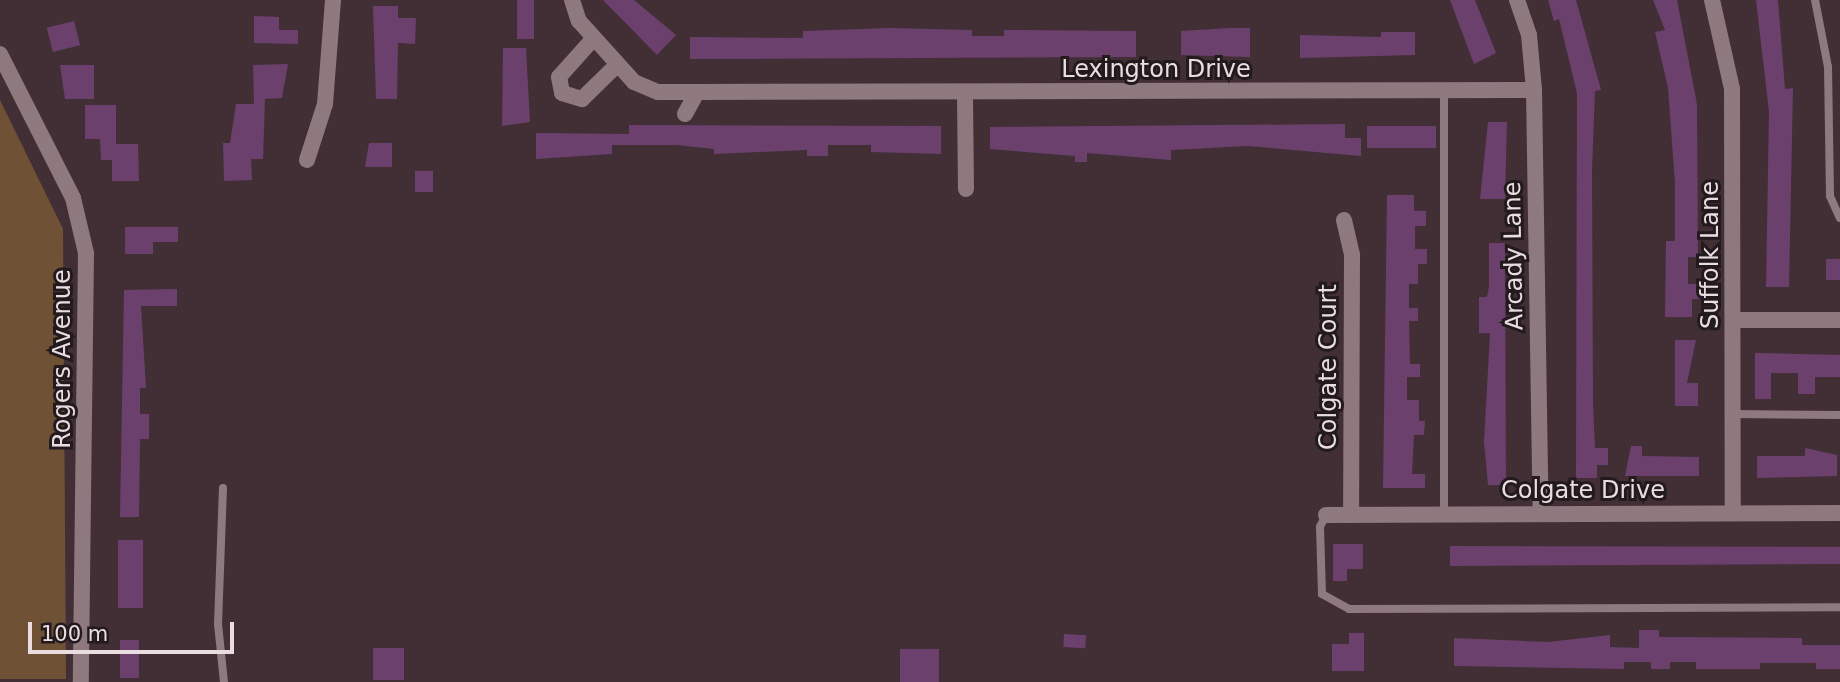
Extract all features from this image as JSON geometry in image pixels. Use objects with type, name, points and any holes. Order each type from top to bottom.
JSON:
[{"type":"street","points":[[307,160],[325,104],[333,0]]},
{"type":"street","name":"Lexington Drive","points":[[572,0],[593,39],[617,65],[645,88],[698,92],[965,95],[1534,90]]},
{"type":"street","name":"Arcady Lane","points":[[1517,0],[1529,35],[1534,90],[1541,513]]},
{"type":"street","name":"Suffolk Lane","points":[[1712,0],[1732,89],[1733,513]]},
{"type":"street","points":[[593,39],[559,78],[562,93],[582,99],[617,65]]},
{"type":"street","name":"Rogers Avenue","points":[[0,54],[73,198],[86,253],[81,682]]},
{"type":"street","points":[[685,114],[698,92]]},
{"type":"street","points":[[965,95],[966,189]]},
{"type":"street","name":"Colgate Court","points":[[1344,220],[1352,255],[1352,515]]},
{"type":"street","points":[[1734,320],[1840,320]]},
{"type":"street","name":"Colgate Drive","points":[[1326,515],[1840,513]]},
{"type":"lane","points":[[1815,0],[1828,67],[1830,196],[1840,218]]},
{"type":"lane","points":[[1444,91],[1444,514]]},
{"type":"lane","points":[[1733,414],[1840,415]]},
{"type":"lane","points":[[223,488],[218,624],[225,682]]},
{"type":"lane","points":[[1326,515],[1320,527],[1321,594],[1349,609],[1840,607]]},
{"type":"shaded area","points":[[0,100],[63,229],[66,679],[0,679]]},
{"type":"building","points":[[517,0],[534,0],[534,39],[517,39]]},
{"type":"building","points":[[603,0],[634,0],[676,35],[657,55]]},
{"type":"building","points":[[1450,0],[1475,0],[1496,53],[1474,64]]},
{"type":"building","points":[[1548,0],[1576,0],[1601,90],[1595,91],[1592,170],[1593,403],[1595,448],[1608,448],[1608,465],[1597,465],[1597,478],[1576,478],[1577,93],[1559,19],[1554,21]]},
{"type":"building","points":[[1653,0],[1677,0],[1697,104],[1698,257],[1688,257],[1688,284],[1699,284],[1699,299],[1692,299],[1692,317],[1665,317],[1666,241],[1675,241],[1675,183],[1668,88],[1655,32],[1665,30]]},
{"type":"building","points":[[1756,0],[1778,0],[1785,89],[1793,88],[1789,287],[1766,287],[1769,112]]},
{"type":"building","points":[[373,6],[398,6],[398,18],[416,18],[415,44],[398,43],[397,99],[376,99]]},
{"type":"building","points":[[254,16],[279,17],[279,30],[298,30],[298,44],[254,43]]},
{"type":"building","points":[[74,21],[80,45],[53,52],[47,28]]},
{"type":"building","points":[[889,28],[972,30],[972,36],[1004,36],[1004,30],[1136,31],[1136,57],[690,59],[690,37],[803,38],[803,31]]},
{"type":"building","points":[[1250,28],[1250,57],[1181,55],[1181,31]]},
{"type":"building","points":[[1381,32],[1415,32],[1415,55],[1300,58],[1300,35],[1381,37]]},
{"type":"building","points":[[503,48],[526,48],[530,122],[502,126]]},
{"type":"building","points":[[288,64],[282,98],[265,99],[263,159],[251,159],[252,180],[224,181],[223,143],[230,143],[236,104],[254,104],[253,65]]},
{"type":"building","points":[[60,65],[94,65],[94,99],[65,99]]},
{"type":"building","points":[[85,105],[116,105],[116,144],[138,144],[139,181],[112,181],[112,160],[101,160],[100,139],[85,139]]},
{"type":"building","points":[[1488,122],[1507,122],[1505,199],[1480,199]]},
{"type":"building","points":[[1345,124],[1345,138],[1361,138],[1361,156],[1248,146],[1171,150],[1171,160],[1087,153],[1087,162],[1075,162],[1075,156],[990,149],[990,127]]},
{"type":"building","points":[[629,125],[941,126],[941,154],[871,152],[871,145],[828,145],[828,156],[807,156],[807,150],[714,154],[714,149],[676,145],[612,145],[612,154],[536,159],[536,133],[629,134]]},
{"type":"building","points":[[1367,126],[1436,126],[1436,148],[1367,148]]},
{"type":"building","points":[[369,143],[392,143],[392,167],[365,167]]},
{"type":"building","points":[[415,171],[433,171],[433,192],[415,192]]},
{"type":"building","points":[[1387,195],[1414,195],[1414,211],[1426,211],[1426,226],[1415,226],[1415,249],[1427,249],[1427,264],[1418,264],[1418,284],[1409,284],[1409,308],[1418,308],[1418,321],[1409,321],[1410,364],[1420,364],[1420,377],[1407,377],[1407,400],[1419,400],[1419,421],[1425,421],[1424,435],[1414,435],[1412,474],[1425,474],[1425,488],[1383,488]]},
{"type":"building","points":[[125,227],[178,227],[178,242],[153,242],[153,254],[125,254]]},
{"type":"building","points":[[1489,243],[1505,243],[1506,485],[1488,485],[1484,442],[1490,333],[1479,333],[1479,297],[1487,297]]},
{"type":"building","points":[[1826,259],[1840,259],[1840,280],[1826,280]]},
{"type":"building","points":[[177,289],[177,306],[141,306],[146,388],[140,388],[140,414],[149,414],[149,439],[140,439],[139,517],[120,517],[124,290]]},
{"type":"building","points":[[1675,340],[1696,340],[1687,383],[1698,383],[1698,406],[1675,406]]},
{"type":"building","points":[[1755,353],[1840,355],[1840,377],[1815,377],[1815,394],[1798,394],[1798,373],[1771,373],[1771,399],[1755,399]]},
{"type":"building","points":[[1631,446],[1642,446],[1642,456],[1699,457],[1699,476],[1625,476]]},
{"type":"building","points":[[1805,448],[1837,455],[1837,476],[1757,478],[1757,456],[1805,456]]},
{"type":"building","points":[[118,540],[143,540],[143,608],[118,608]]},
{"type":"building","points":[[1333,544],[1363,544],[1363,569],[1347,569],[1347,581],[1333,581]]},
{"type":"building","points":[[1450,546],[1840,547],[1840,564],[1450,566]]},
{"type":"building","points":[[1639,630],[1659,630],[1659,637],[1802,638],[1802,645],[1840,645],[1840,669],[1816,669],[1816,663],[1760,663],[1760,669],[1696,669],[1696,662],[1670,662],[1670,669],[1651,669],[1651,662],[1624,662],[1624,669],[1454,666],[1454,638],[1548,642],[1610,635],[1610,647],[1639,648]]},
{"type":"building","points":[[1349,633],[1364,633],[1364,671],[1332,671],[1332,644],[1349,644]]},
{"type":"building","points":[[1064,634],[1086,635],[1085,648],[1063,647]]},
{"type":"building","points":[[120,640],[139,640],[139,678],[120,678]]},
{"type":"building","points":[[373,648],[404,648],[404,680],[373,680]]},
{"type":"building","points":[[900,649],[939,649],[939,682],[900,682]]}]
